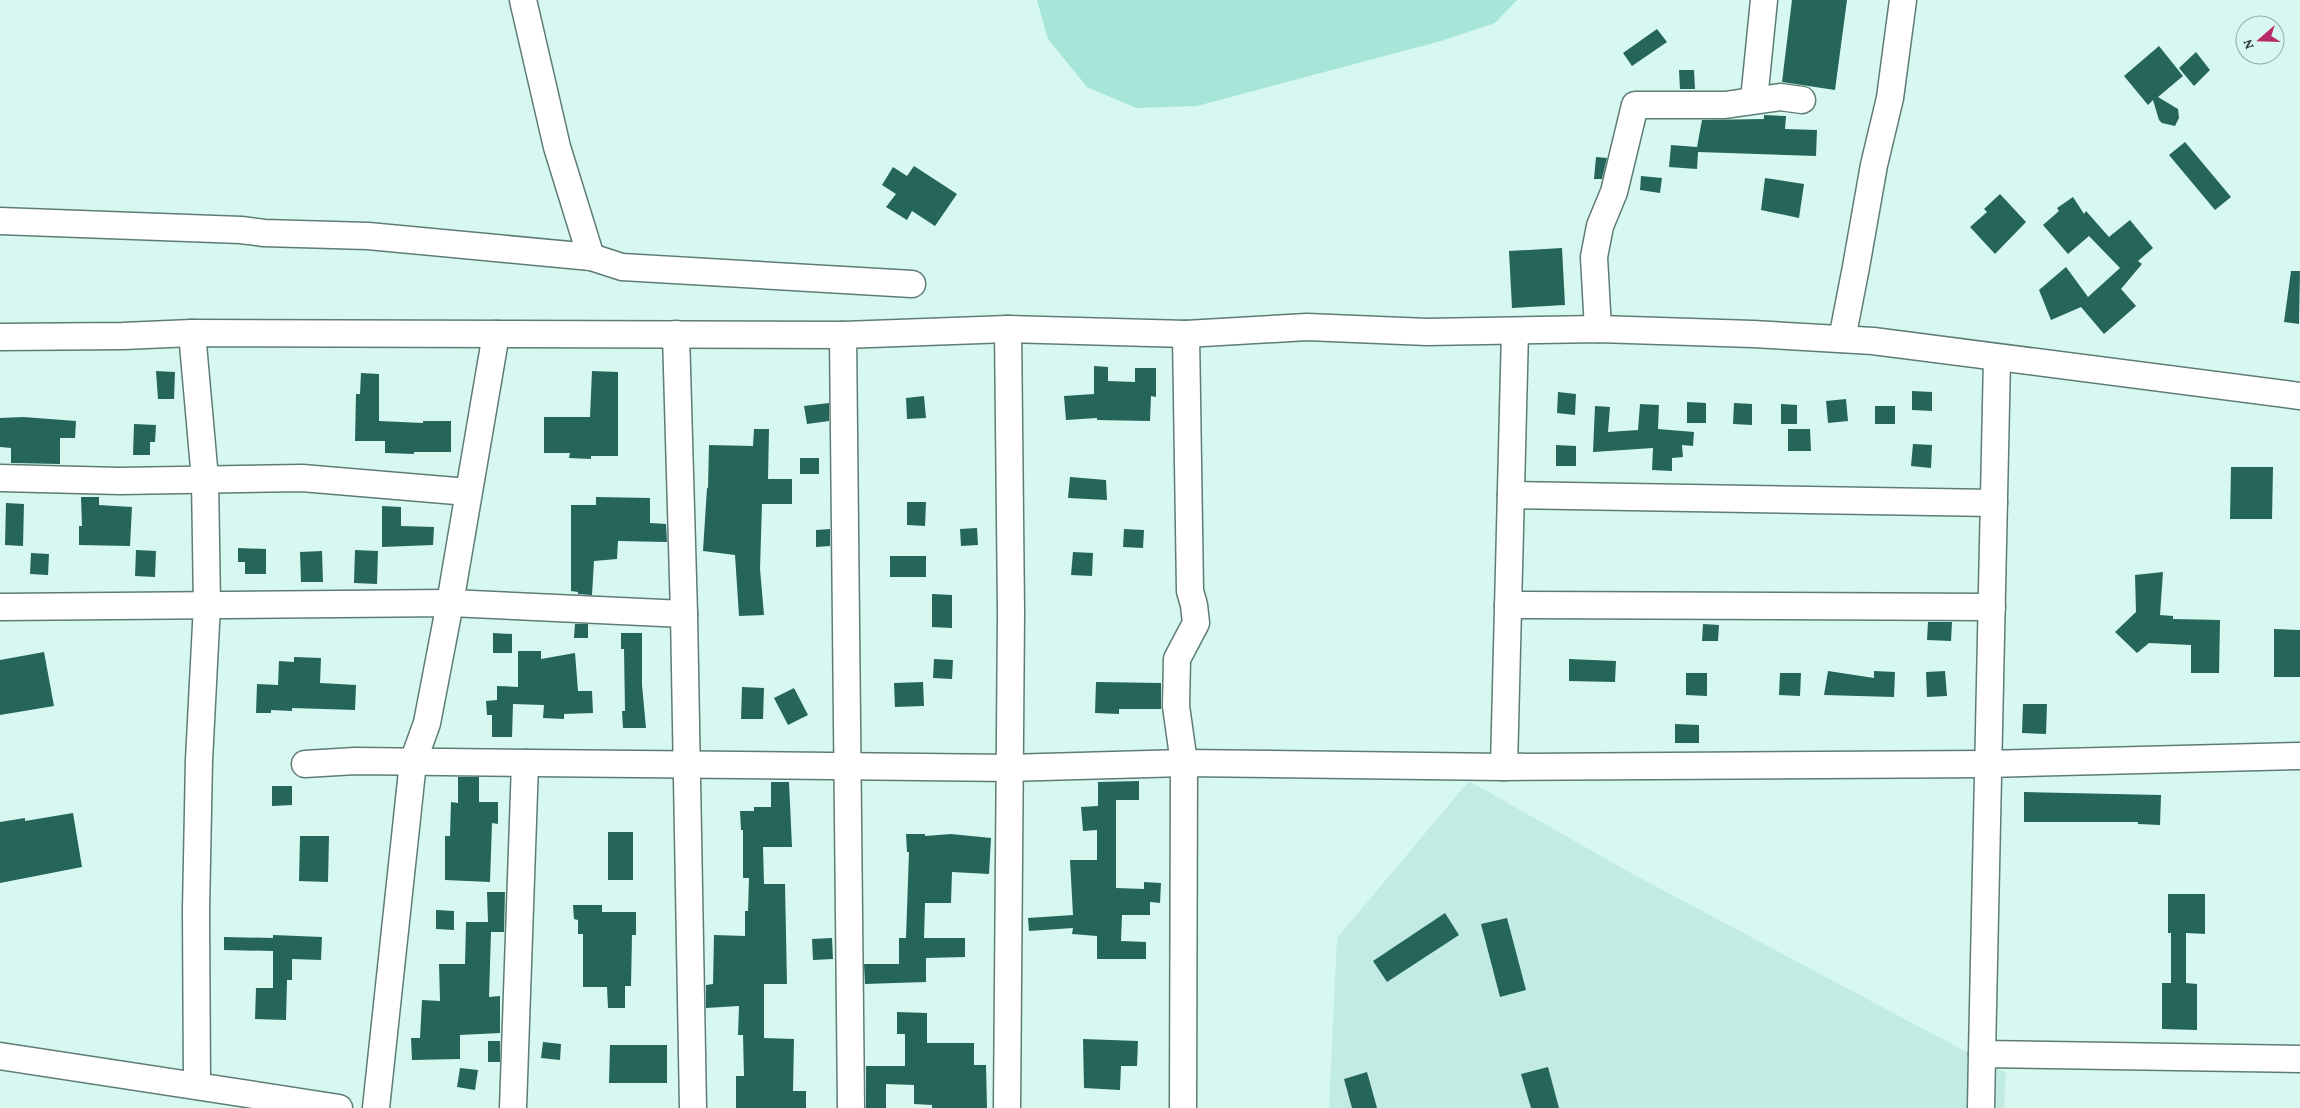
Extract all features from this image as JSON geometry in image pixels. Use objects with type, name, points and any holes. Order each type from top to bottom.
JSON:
[{"type":"street","points":[[523,0],[557,147],[591,258]]},
{"type":"street","points":[[1754,100],[1764,0]]},
{"type":"street","points":[[1842,339],[1874,165],[1890,98],[1903,0]]},
{"type":"street","points":[[1598,330],[1594,257],[1600,226],[1614,192],[1635,105],[1725,105],[1780,96],[1802,100]]},
{"type":"street","points":[[0,221],[368,236],[591,258],[622,266],[912,284]]},
{"type":"street","points":[[0,337],[123,336],[192,333],[844,336],[1008,329],[1186,334],[1308,327],[1427,332],[1598,330],[1754,334],[1873,341],[2300,396]]},
{"type":"street","points":[[1007,1108],[1012,612],[1008,329]]},
{"type":"street","points":[[1504,767],[1515,331]]},
{"type":"street","points":[[192,333],[205,479],[208,605],[198,769],[196,910],[198,1085]]},
{"type":"street","points":[[376,1108],[413,762],[427,723],[450,603],[496,334]]},
{"type":"street","points":[[676,334],[684,614],[693,1108]]},
{"type":"street","points":[[1183,1108],[1184,763],[1176,706],[1177,659],[1196,623],[1190,591],[1186,334]]},
{"type":"street","points":[[844,336],[851,1108]]},
{"type":"street","points":[[1982,1108],[1997,358]]},
{"type":"street","points":[[0,478],[120,480],[302,478],[468,492]]},
{"type":"street","points":[[1511,495],[1994,503]]},
{"type":"street","points":[[0,607],[450,603],[684,614]]},
{"type":"street","points":[[1508,605],[1992,607]]},
{"type":"street","points":[[305,764],[356,761],[1011,768],[1184,763],[1504,767],[1988,764],[2300,756]]},
{"type":"street","points":[[513,1108],[525,763]]},
{"type":"street","points":[[1982,1054],[2300,1059]]},
{"type":"street","points":[[0,1056],[339,1108]]},
{"type":"shaded area","points":[[1469,781],[1629,872],[2006,1073],[2004,1108],[1329,1108],[1337,938]]},
{"type":"green space","points":[[1037,0],[1517,0],[1495,23],[1441,41],[1197,106],[1136,108],[1087,87],[1048,39]]},
{"type":"building","points":[[1792,0],[1847,0],[1835,90],[1782,82]]},
{"type":"building","points":[[1657,29],[1667,42],[1632,66],[1623,53]]},
{"type":"building","points":[[2159,46],[2183,76],[2158,97],[2178,109],[2179,118],[2175,126],[2162,123],[2159,120],[2153,100],[2148,105],[2124,76]]},
{"type":"building","points":[[2196,52],[2210,70],[2194,86],[2179,68]]},
{"type":"building","points":[[1679,70],[1694,70],[1695,89],[1680,89]]},
{"type":"building","points":[[1764,115],[1786,116],[1785,129],[1817,130],[1816,156],[1698,152],[1697,169],[1669,167],[1671,145],[1697,147],[1702,120],[1764,119]]},
{"type":"building","points":[[2185,142],[2231,197],[2215,210],[2169,155]]},
{"type":"building","points":[[1596,157],[1607,158],[1602,179],[1594,179]]},
{"type":"building","points":[[914,166],[957,194],[935,226],[912,211],[907,220],[886,207],[896,194],[882,185],[893,167],[907,176]]},
{"type":"building","points":[[1641,176],[1662,178],[1660,193],[1640,190]]},
{"type":"building","points":[[1765,178],[1804,184],[1799,218],[1761,210]]},
{"type":"building","points":[[2000,194],[2026,222],[1995,254],[1970,227],[1987,212],[1984,209]]},
{"type":"building","points":[[2073,197],[2084,214],[2086,211],[2109,237],[2130,220],[2153,248],[2138,261],[2142,264],[2121,289],[2136,306],[2104,334],[2081,307],[2051,320],[2039,290],[2066,267],[2088,297],[2120,268],[2089,236],[2068,254],[2043,225],[2059,211],[2057,208]]},
{"type":"building","points":[[1562,248],[1565,305],[1512,308],[1509,251]]},
{"type":"building","points":[[2291,271],[2300,271],[2299,324],[2284,322]]},
{"type":"building","points":[[1094,366],[1108,367],[1108,381],[1135,382],[1135,368],[1156,368],[1156,397],[1151,396],[1150,421],[1097,420],[1097,418],[1066,420],[1064,396],[1094,394]]},
{"type":"building","points":[[156,371],[175,372],[174,399],[158,399]]},
{"type":"building","points":[[592,371],[618,372],[618,456],[591,456],[591,459],[569,458],[570,453],[544,453],[544,417],[590,417]]},
{"type":"building","points":[[361,373],[379,374],[379,421],[423,423],[423,421],[451,421],[451,452],[385,453],[385,441],[355,441],[356,394],[360,394]]},
{"type":"building","points":[[1912,391],[1932,392],[1932,411],[1912,410]]},
{"type":"building","points":[[1558,392],[1576,394],[1575,415],[1557,413]]},
{"type":"building","points":[[924,396],[926,418],[907,419],[906,398]]},
{"type":"building","points":[[1846,399],[1848,421],[1828,423],[1826,401]]},
{"type":"building","points":[[1687,402],[1706,403],[1706,423],[1687,423]]},
{"type":"building","points":[[829,403],[829,421],[807,424],[804,406]]},
{"type":"building","points":[[1734,403],[1752,404],[1752,425],[1733,424]]},
{"type":"building","points":[[1640,404],[1659,405],[1658,429],[1694,432],[1693,446],[1682,445],[1683,457],[1672,458],[1672,471],[1652,470],[1653,448],[1593,452],[1595,406],[1610,407],[1608,432],[1638,430]]},
{"type":"building","points":[[1781,404],[1797,405],[1797,424],[1781,424]]},
{"type":"building","points":[[1875,406],[1895,406],[1895,424],[1875,424]]},
{"type":"building","points":[[23,417],[76,421],[75,438],[60,438],[60,464],[11,463],[11,448],[0,447],[0,418]]},
{"type":"building","points":[[134,424],[156,425],[155,442],[150,442],[150,455],[133,455]]},
{"type":"building","points":[[754,429],[769,429],[768,479],[792,479],[792,504],[762,504],[760,569],[764,615],[739,616],[735,555],[703,551],[709,445],[753,446]]},
{"type":"building","points":[[1788,429],[1810,429],[1811,451],[1788,451]]},
{"type":"building","points":[[1913,444],[1932,445],[1931,468],[1911,466]]},
{"type":"building","points":[[1556,445],[1576,446],[1576,466],[1556,466]]},
{"type":"building","points":[[800,458],[819,458],[819,474],[800,474]]},
{"type":"building","points":[[2231,467],[2273,467],[2272,519],[2230,519]]},
{"type":"building","points":[[1070,477],[1106,480],[1107,500],[1068,498]]},
{"type":"building","points":[[81,497],[99,497],[99,505],[132,507],[130,546],[79,545],[79,526],[82,526]]},
{"type":"building","points":[[596,497],[650,498],[650,523],[666,524],[667,542],[618,541],[617,559],[594,561],[592,595],[578,594],[578,592],[571,591],[571,505],[596,505]]},
{"type":"building","points":[[907,502],[926,502],[925,526],[907,525]]},
{"type":"building","points":[[6,503],[24,504],[23,546],[5,545]]},
{"type":"building","points":[[382,506],[401,507],[401,526],[434,527],[433,545],[382,547]]},
{"type":"building","points":[[977,528],[978,545],[961,546],[960,529]]},
{"type":"building","points":[[830,529],[830,546],[816,547],[816,530]]},
{"type":"building","points":[[1124,529],[1144,530],[1143,548],[1123,547]]},
{"type":"building","points":[[238,548],[266,549],[266,574],[245,574],[245,562],[238,562]]},
{"type":"building","points":[[136,550],[156,551],[155,577],[135,576]]},
{"type":"building","points":[[355,550],[378,551],[377,584],[354,583]]},
{"type":"building","points":[[322,551],[323,582],[301,582],[300,552]]},
{"type":"building","points":[[1073,552],[1093,553],[1092,576],[1071,575]]},
{"type":"building","points":[[31,553],[49,554],[48,575],[30,574]]},
{"type":"building","points":[[890,556],[926,556],[926,577],[890,577]]},
{"type":"building","points":[[2163,572],[2160,615],[2173,616],[2173,619],[2220,620],[2219,673],[2191,673],[2191,645],[2149,643],[2137,653],[2115,632],[2136,612],[2135,575]]},
{"type":"building","points":[[932,594],[952,595],[952,628],[932,627]]},
{"type":"building","points":[[1928,622],[1952,622],[1951,641],[1927,640]]},
{"type":"building","points":[[575,624],[588,624],[588,638],[574,638]]},
{"type":"building","points":[[1703,624],[1719,625],[1718,641],[1702,641]]},
{"type":"building","points":[[2274,629],[2300,630],[2300,677],[2274,677]]},
{"type":"building","points":[[493,633],[512,634],[512,653],[493,653]]},
{"type":"building","points":[[621,633],[642,633],[642,685],[646,728],[623,728],[622,711],[625,711],[624,649],[621,649]]},
{"type":"building","points":[[518,651],[541,651],[541,659],[575,653],[578,691],[592,691],[593,713],[564,714],[564,719],[543,718],[544,705],[513,704],[512,737],[492,737],[492,715],[487,715],[486,701],[497,700],[497,686],[518,687]]},
{"type":"building","points":[[44,652],[54,706],[0,715],[0,660]]},
{"type":"building","points":[[294,657],[321,658],[320,683],[356,685],[355,710],[292,708],[292,711],[271,710],[271,713],[256,713],[257,684],[278,685],[279,661],[294,662]]},
{"type":"building","points":[[934,659],[953,660],[952,679],[933,678]]},
{"type":"building","points":[[1569,659],[1616,661],[1615,682],[1569,681]]},
{"type":"building","points":[[1828,671],[1874,678],[1874,671],[1895,672],[1894,697],[1824,695]]},
{"type":"building","points":[[1945,671],[1947,696],[1927,697],[1926,672]]},
{"type":"building","points":[[1686,673],[1707,673],[1707,696],[1686,695]]},
{"type":"building","points":[[1780,673],[1801,673],[1800,696],[1779,695]]},
{"type":"building","points":[[923,682],[924,706],[895,707],[894,683]]},
{"type":"building","points":[[1096,682],[1161,683],[1161,709],[1119,709],[1119,714],[1095,713]]},
{"type":"building","points":[[742,687],[764,688],[763,719],[741,719]]},
{"type":"building","points":[[794,688],[808,715],[788,725],[774,698]]},
{"type":"building","points":[[2023,704],[2047,704],[2046,734],[2022,733]]},
{"type":"building","points":[[1675,724],[1699,725],[1699,743],[1675,743]]},
{"type":"building","points":[[458,777],[479,777],[479,802],[498,802],[498,824],[492,823],[490,882],[445,880],[445,836],[450,836],[451,802],[458,803]]},
{"type":"building","points":[[1139,781],[1139,800],[1116,800],[1116,888],[1144,889],[1144,882],[1161,883],[1160,903],[1150,902],[1150,915],[1122,915],[1121,941],[1146,942],[1146,959],[1097,959],[1097,936],[1072,934],[1073,928],[1029,931],[1028,918],[1073,915],[1070,860],[1097,860],[1097,830],[1083,831],[1081,807],[1098,806],[1098,782]]},
{"type":"building","points":[[771,782],[789,782],[792,847],[763,847],[764,884],[785,884],[787,984],[764,984],[764,1038],[794,1039],[793,1091],[806,1091],[806,1108],[736,1108],[736,1076],[744,1076],[743,1035],[738,1035],[739,1006],[706,1008],[706,985],[713,984],[714,935],[745,936],[745,911],[748,911],[749,878],[743,878],[743,830],[741,830],[740,811],[754,811],[754,807],[771,807]]},
{"type":"building","points":[[272,786],[292,786],[292,805],[272,806]]},
{"type":"building","points":[[2024,792],[2161,795],[2160,825],[2138,824],[2138,822],[2024,822]]},
{"type":"building","points":[[73,813],[82,867],[0,883],[0,822],[25,818],[25,821]]},
{"type":"building","points":[[608,832],[633,832],[633,880],[608,880]]},
{"type":"building","points":[[906,834],[925,834],[925,836],[951,834],[991,838],[989,874],[952,872],[951,903],[925,903],[924,938],[965,938],[965,957],[926,958],[926,982],[865,984],[864,964],[899,964],[899,938],[906,938],[909,852],[907,852]]},
{"type":"building","points":[[300,836],[329,836],[328,882],[299,881]]},
{"type":"building","points":[[487,892],[505,892],[504,932],[491,932],[489,997],[500,996],[500,1033],[460,1035],[460,1059],[412,1060],[411,1038],[420,1038],[422,1000],[440,1001],[439,964],[465,964],[466,922],[488,922]]},
{"type":"building","points":[[2168,894],[2205,894],[2205,934],[2186,933],[2186,983],[2197,984],[2197,1030],[2162,1029],[2162,983],[2171,983],[2171,933],[2168,933]]},
{"type":"building","points":[[573,905],[602,905],[602,912],[636,912],[636,935],[632,935],[631,986],[625,986],[625,1008],[608,1008],[607,987],[583,987],[583,934],[578,934],[578,920],[574,919]]},
{"type":"building","points":[[436,910],[454,911],[454,930],[436,929]]},
{"type":"building","points":[[1445,913],[1459,935],[1387,982],[1373,961]]},
{"type":"building","points":[[1507,918],[1526,990],[1500,997],[1481,924]]},
{"type":"building","points":[[273,935],[322,937],[321,960],[292,959],[292,980],[287,980],[286,1020],[255,1019],[256,988],[273,988],[273,951],[224,950],[224,937],[273,938]]},
{"type":"building","points":[[832,938],[833,959],[813,960],[812,939]]},
{"type":"building","points":[[897,1012],[927,1013],[927,1043],[974,1043],[974,1065],[986,1065],[987,1108],[932,1108],[932,1105],[914,1104],[914,1085],[886,1084],[886,1108],[866,1108],[866,1066],[905,1066],[905,1034],[897,1034]]},
{"type":"building","points":[[1083,1039],[1138,1041],[1137,1066],[1121,1066],[1120,1090],[1084,1088]]},
{"type":"building","points":[[488,1041],[500,1041],[500,1062],[488,1062]]},
{"type":"building","points":[[543,1042],[561,1044],[560,1060],[541,1058]]},
{"type":"building","points":[[610,1045],[667,1045],[667,1083],[609,1083]]},
{"type":"building","points":[[1548,1067],[1559,1108],[1531,1108],[1521,1074]]},
{"type":"building","points":[[460,1068],[478,1070],[475,1090],[457,1087]]},
{"type":"building","points":[[1367,1072],[1377,1108],[1352,1108],[1344,1079]]}]
